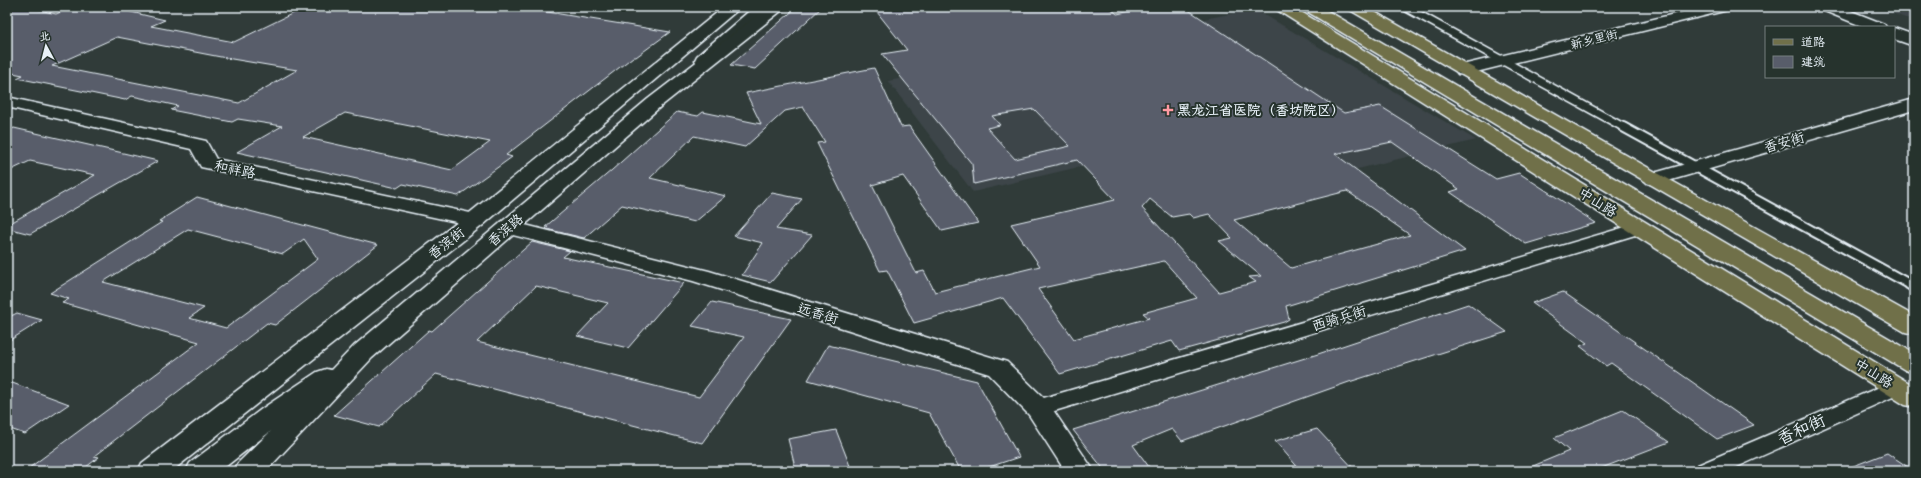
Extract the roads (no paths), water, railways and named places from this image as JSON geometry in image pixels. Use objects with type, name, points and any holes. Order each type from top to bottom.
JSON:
[{"type":"main road","name":"中山路","points":[[1282,7],[1905,393]]},
{"type":"main road","name":"中山路","points":[[1310,7],[1914,364]]},
{"type":"main road","points":[[1328,7],[1914,349]]},
{"type":"main road","points":[[1355,7],[1654,180],[1914,326]]},
{"type":"street","name":"香滨街","points":[[152,471],[475,220],[733,7]]},
{"type":"street","name":"香滨路","points":[[248,471],[363,352],[654,103],[778,7]]},
{"type":"street","name":"新乡里街","points":[[1464,70],[1723,7]]},
{"type":"street","points":[[1826,7],[1875,26]]},
{"type":"street","points":[[654,103],[758,11]]},
{"type":"street","points":[[1895,33],[1914,41]]},
{"type":"street","name":"和祥路","points":[[7,102],[199,145],[208,163],[475,220]]},
{"type":"street","name":"香安街","points":[[1654,180],[1914,104]]},
{"type":"street","name":"远香街","points":[[509,227],[701,276],[998,368],[1038,408],[1080,471]]},
{"type":"street","name":"西骑兵街","points":[[1038,408],[1639,228]]},
{"type":"street","points":[[200,471],[273,415],[363,352]]},
{"type":"street","name":"香和街","points":[[1706,471],[1905,393]]},
{"type":"lane","points":[[1405,7],[1914,286]]},
{"type":"place","name":"黑龙江省医院（香坊院区）","points":[[1168,110]]}]
